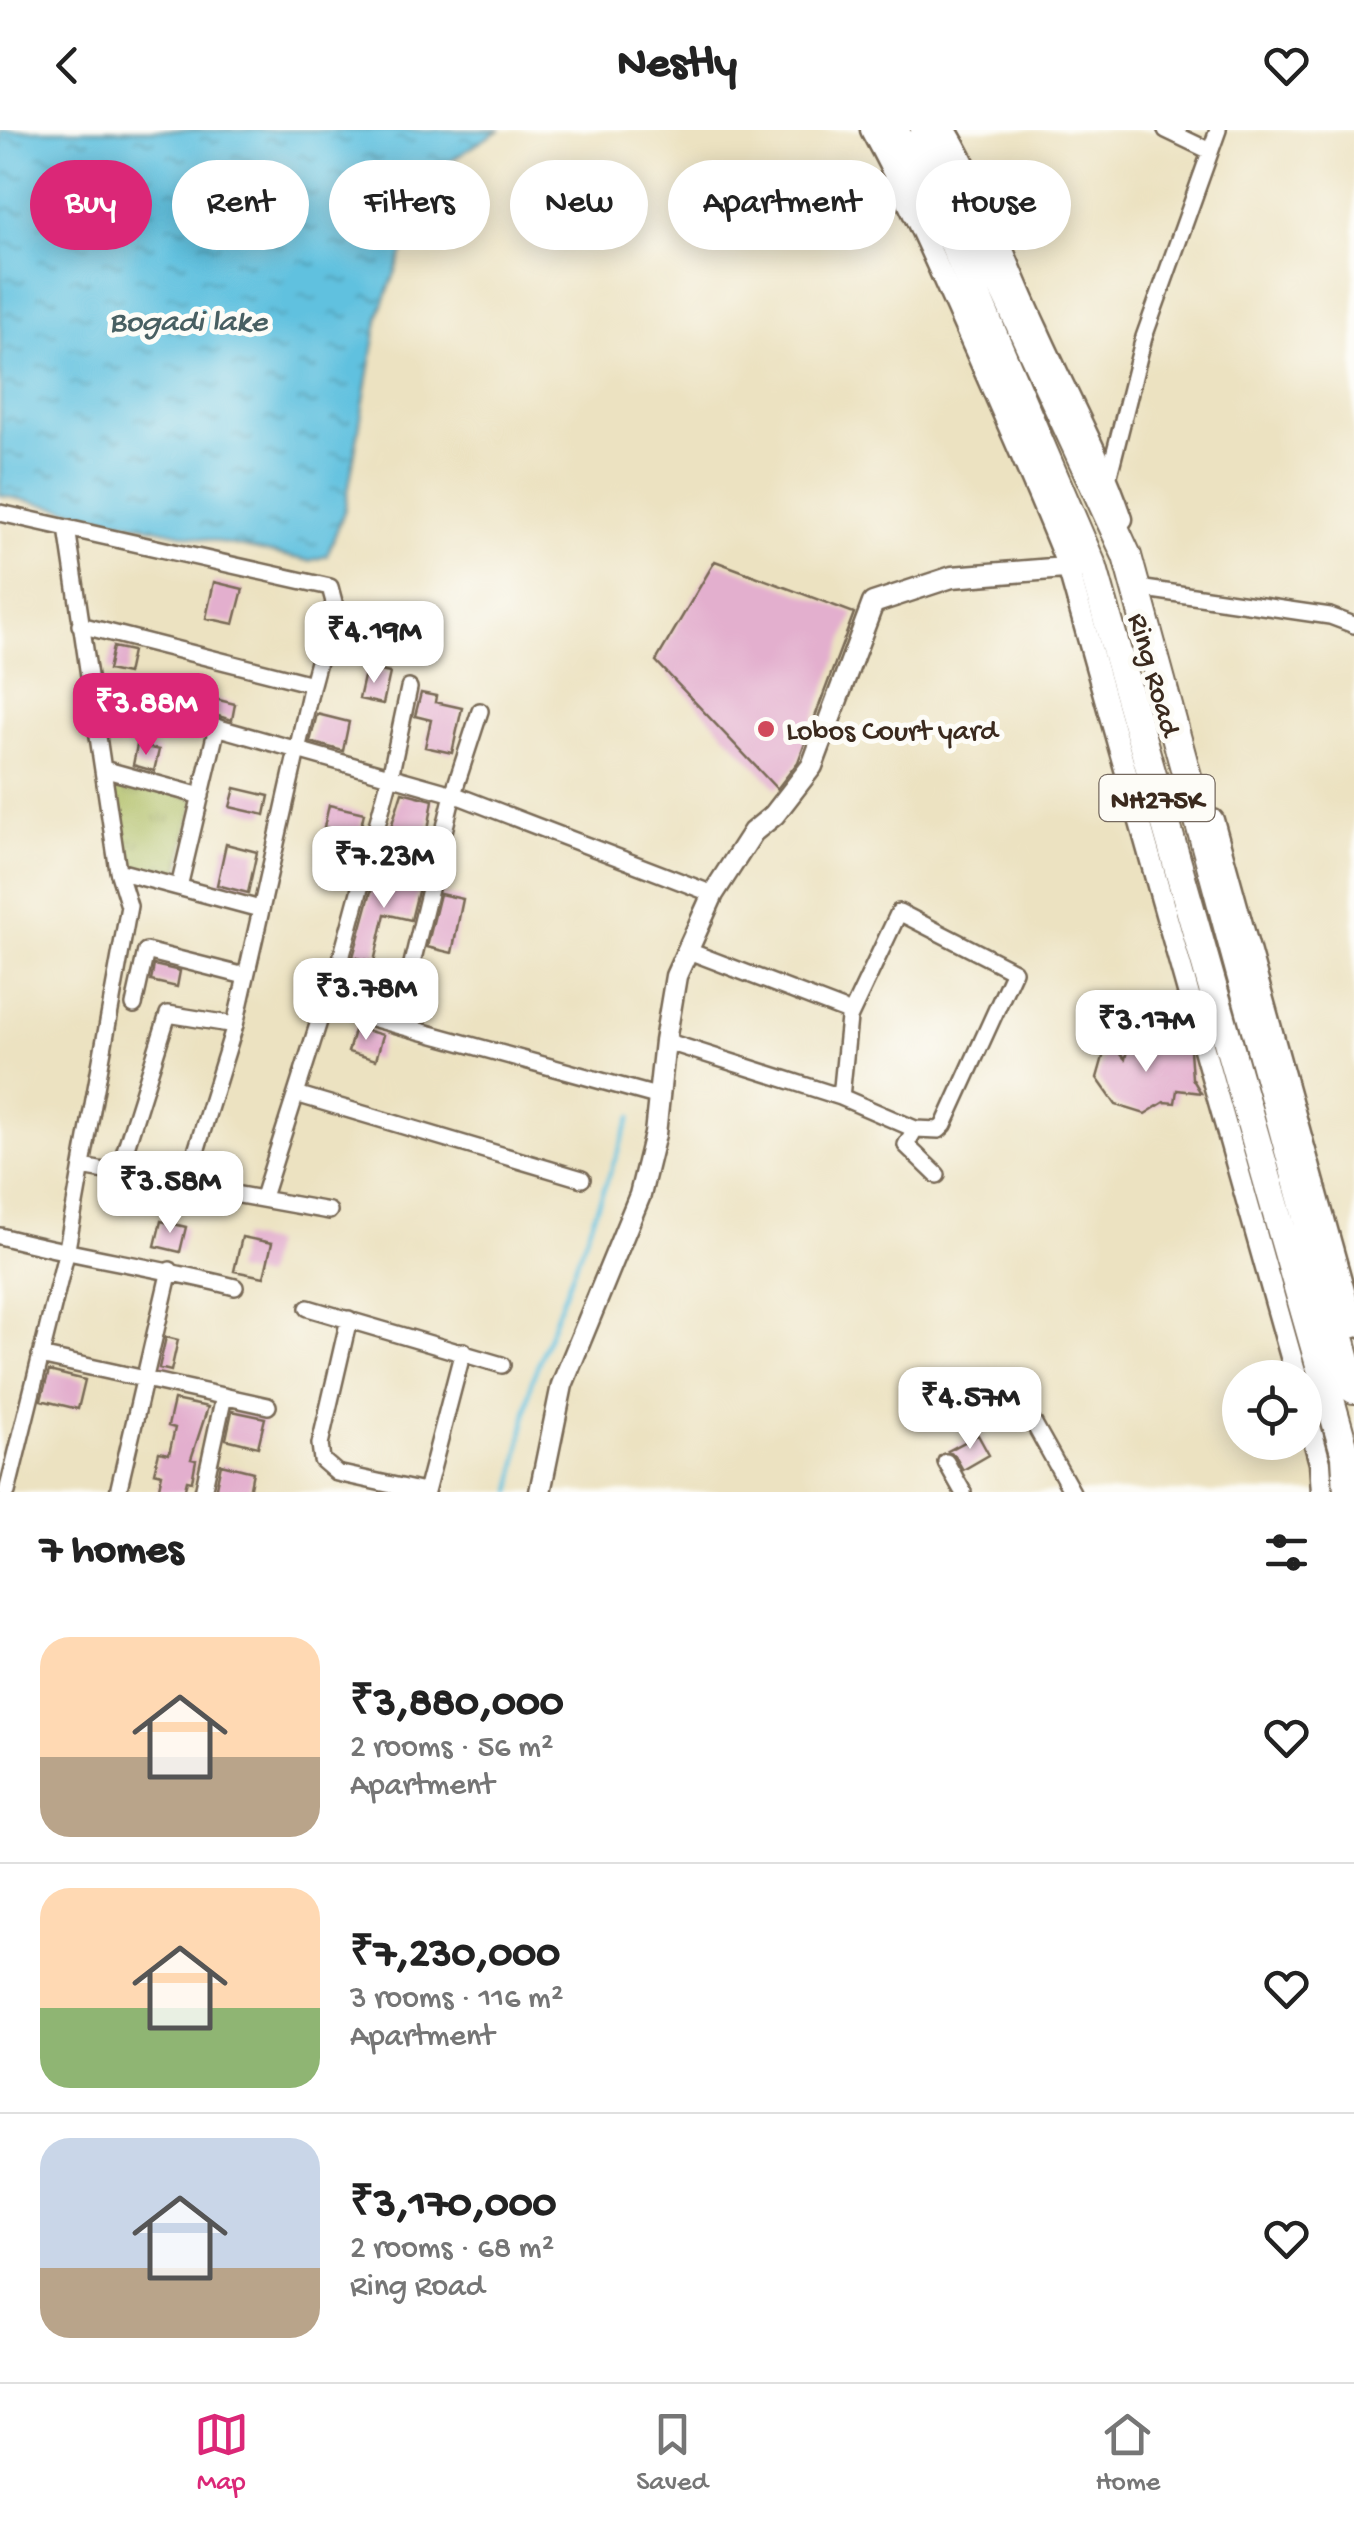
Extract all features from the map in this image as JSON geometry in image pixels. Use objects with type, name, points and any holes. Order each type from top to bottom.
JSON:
[{"type":"highway","name":"Ring Road","points":[[894,130],[946,226],[1072,518],[1080,566],[1346,1456],[1348,1492]]},
{"type":"highway","name":"Ring Road","points":[[925,130],[947,160]]},
{"type":"highway","name":"Ring Road","points":[[996,250],[1105,495],[1127,556],[1354,1388]]},
{"type":"street","points":[[871,130],[902,185],[1043,503],[1080,566],[1292,1360]]},
{"type":"street","points":[[946,130],[958,160]]},
{"type":"street","points":[[1166,130],[1210,151]]},
{"type":"street","points":[[1218,130],[1144,337],[1105,495],[1146,589],[1354,1327]]},
{"type":"street","points":[[1072,518],[1105,495]]},
{"type":"street","points":[[0,512],[330,587],[334,602],[235,1024],[186,1184]]},
{"type":"street","points":[[7,1492],[66,1254],[128,906],[118,871],[67,528]]},
{"type":"street","points":[[540,1492],[562,1385],[636,1207],[655,1134],[676,976],[713,894],[753,832],[774,815],[812,766],[873,603],[952,577],[1080,566]]},
{"type":"street","points":[[1146,589],[1330,616],[1354,625]]},
{"type":"street","points":[[80,625],[312,684]]},
{"type":"street","points":[[263,1197],[322,1012],[329,1002],[390,776],[409,688]]},
{"type":"street","points":[[92,692],[453,794],[713,894]]},
{"type":"street","points":[[414,1029],[408,980],[453,794],[480,711]]},
{"type":"street","points":[[179,888],[217,728]]},
{"type":"street","points":[[104,769],[201,796]]},
{"type":"street","points":[[118,871],[260,909]]},
{"type":"street","points":[[665,1042],[841,1097],[915,1129],[939,1130],[1014,970],[899,912],[851,1013],[841,1097]]},
{"type":"street","points":[[686,950],[851,1013]]},
{"type":"street","points":[[134,1005],[146,951],[245,976]]},
{"type":"street","points":[[329,1002],[660,1098]]},
{"type":"street","points":[[118,1173],[168,1014],[235,1024]]},
{"type":"street","points":[[296,1094],[582,1179]]},
{"type":"street","points":[[915,1129],[906,1145],[937,1175]]},
{"type":"street","points":[[82,1167],[329,1211]]},
{"type":"street","points":[[0,1236],[66,1254],[170,1270],[235,1286]]},
{"type":"street","points":[[118,1492],[170,1270]]},
{"type":"street","points":[[308,1308],[502,1365]]},
{"type":"street","points":[[349,1319],[320,1444],[322,1460],[362,1486],[425,1492],[463,1351]]},
{"type":"street","points":[[40,1356],[268,1406]]},
{"type":"street","points":[[202,1492],[224,1396]]},
{"type":"street","points":[[1028,1413],[1072,1492]]},
{"type":"street","points":[[1319,1460],[1322,1492]]},
{"type":"street","points":[[946,1462],[963,1492]]},
{"type":"green space","points":[[107,775],[195,799],[177,879],[121,865]]},
{"type":"water","name":"Bogadi lake","points":[[0,130],[499,130],[452,160],[329,160],[329,250],[404,250],[379,315],[345,509],[327,556],[309,561],[0,495]]},
{"type":"building","name":"Lobos Court yard","points":[[715,561],[854,613],[798,762],[777,789],[656,661]]},
{"type":"building","points":[[214,582],[243,589],[234,624],[206,618]]},
{"type":"building","points":[[113,647],[132,651],[127,674],[108,670]]},
{"type":"building","points":[[366,668],[390,673],[383,704],[359,699]]},
{"type":"building","points":[[162,686],[235,704],[232,720],[159,699]]},
{"type":"building","points":[[421,693],[436,696],[435,702],[462,708],[452,753],[425,747],[431,720],[415,716]]},
{"type":"building","points":[[317,714],[349,722],[343,751],[310,742]]},
{"type":"building","points":[[137,745],[159,750],[154,771],[133,765]]},
{"type":"building","points":[[235,788],[269,796],[265,815],[230,807]]},
{"type":"building","points":[[402,792],[433,800],[424,855],[385,846]]},
{"type":"building","points":[[329,805],[364,813],[359,835],[324,827]]},
{"type":"building","points":[[226,844],[257,852],[248,893],[217,885]]},
{"type":"building","points":[[376,873],[420,883],[411,920],[385,914],[374,962],[353,957]]},
{"type":"building","points":[[440,894],[463,899],[452,953],[427,947]]},
{"type":"building","points":[[154,965],[180,971],[177,987],[151,981]]},
{"type":"building","points":[[355,1027],[383,1035],[376,1060],[348,1052]]},
{"type":"building","points":[[1130,1038],[1190,1050],[1192,1078],[1201,1093],[1177,1090],[1175,1103],[1164,1102],[1145,1114],[1116,1105],[1097,1078],[1108,1039],[1125,1059]]},
{"type":"building","points":[[161,1221],[186,1227],[180,1252],[155,1246]]},
{"type":"building","points":[[242,1237],[272,1243],[264,1277],[234,1271]]},
{"type":"building","points":[[166,1337],[178,1340],[171,1371],[159,1368]]},
{"type":"building","points":[[49,1371],[85,1380],[78,1409],[41,1400]]},
{"type":"building","points":[[174,1400],[208,1407],[191,1459],[196,1460],[192,1481],[187,1480],[184,1492],[158,1492],[162,1474],[154,1472],[159,1452],[169,1454],[175,1428],[168,1426]]},
{"type":"building","points":[[232,1411],[265,1418],[258,1447],[226,1439]]},
{"type":"building","points":[[978,1435],[989,1455],[963,1470],[948,1451]]},
{"type":"building","points":[[221,1464],[253,1472],[249,1492],[215,1492]]},
{"type":"waterway","points":[[512,1492],[531,1383],[631,1117]]},
{"type":"place","name":"Lobos Court yard","points":[[766,729]]}]
